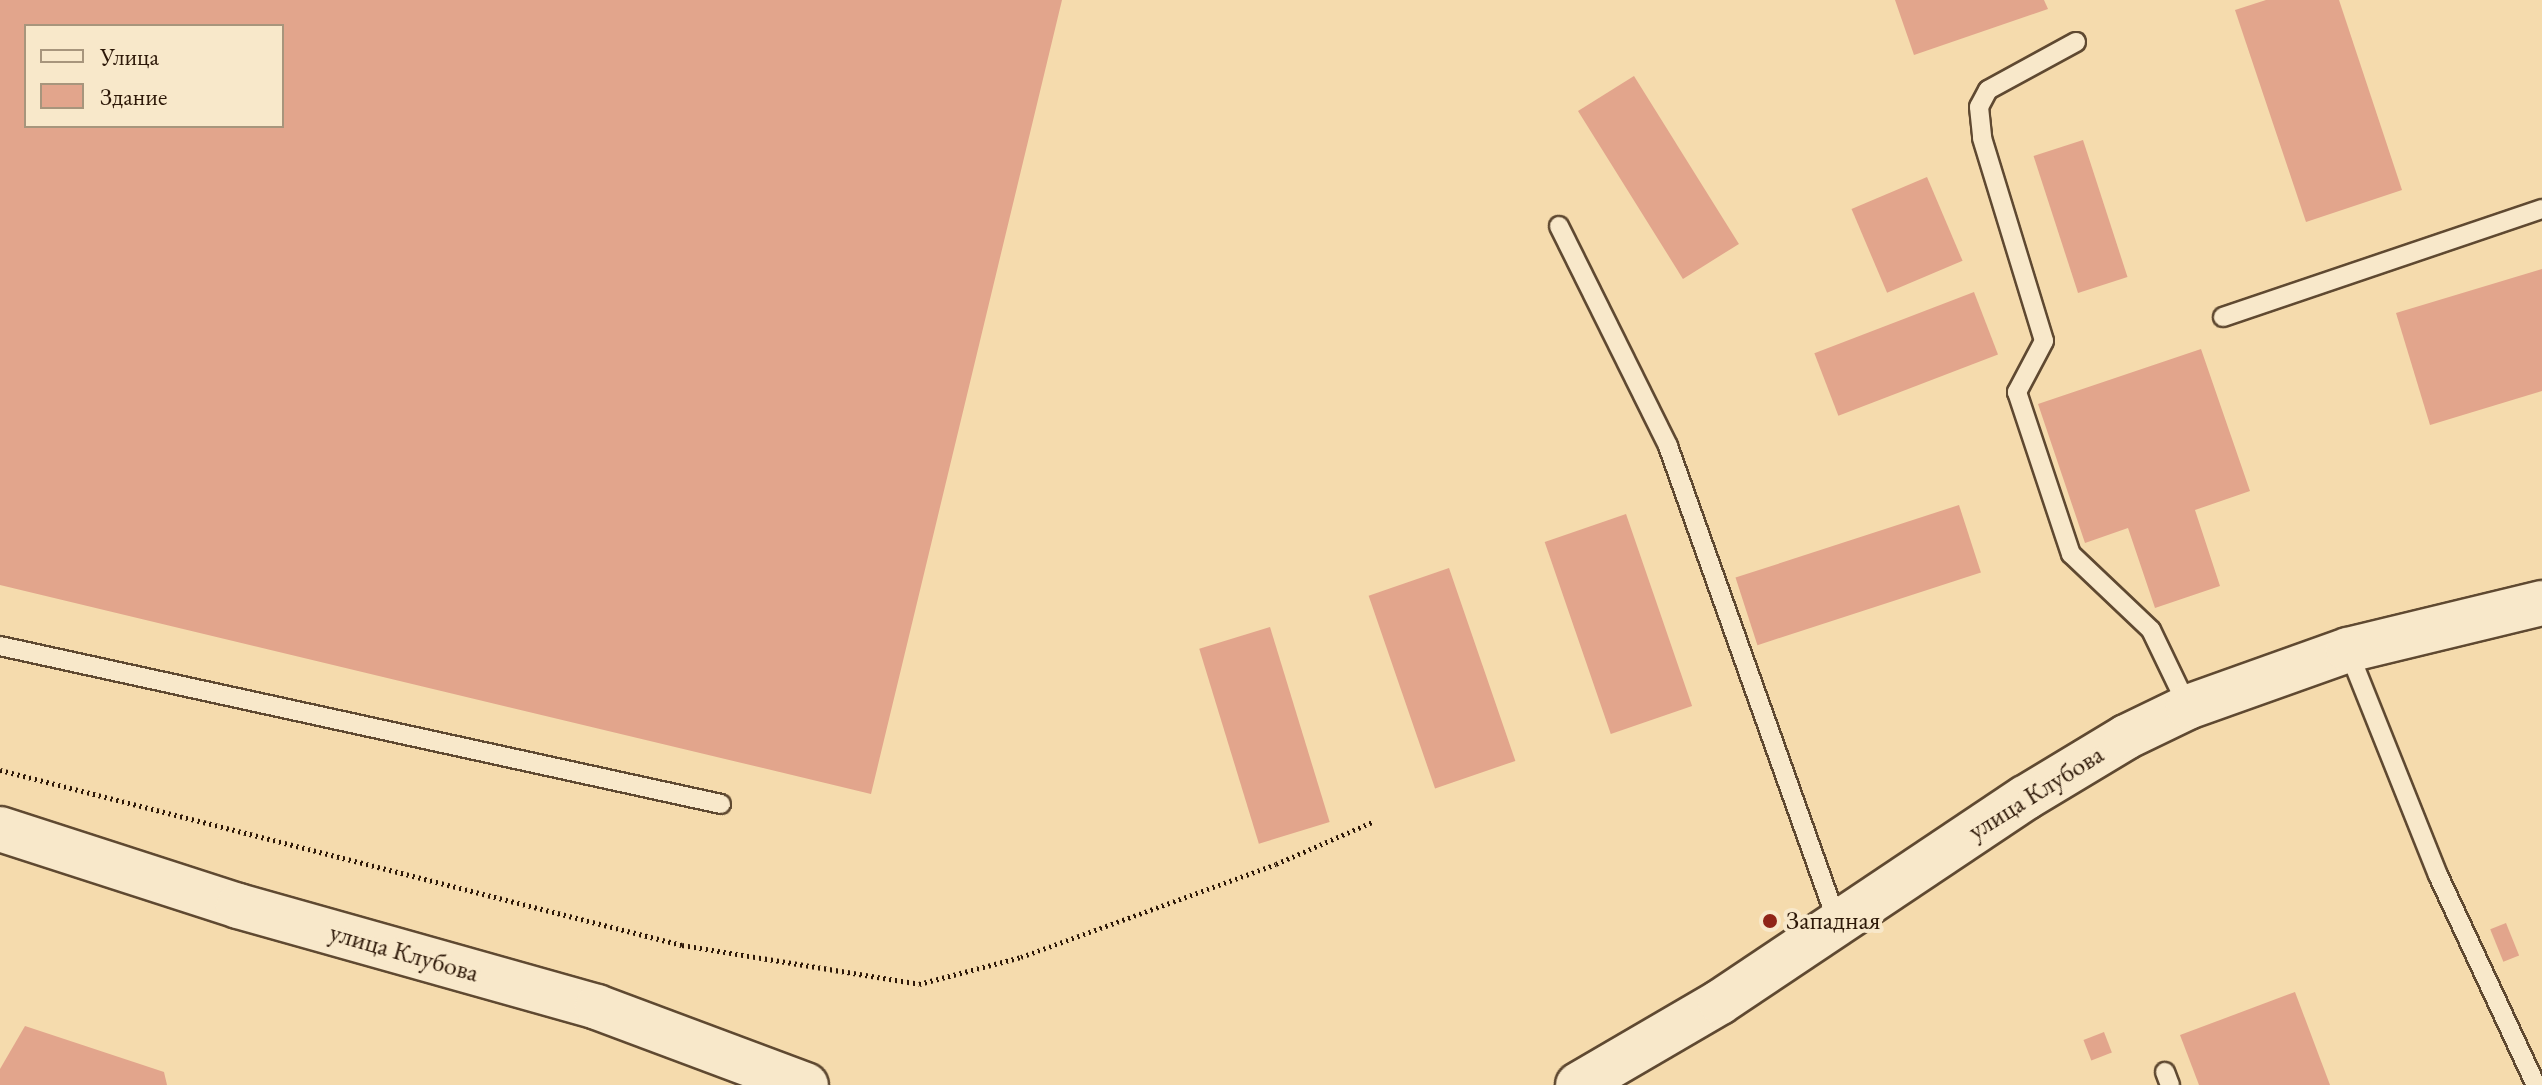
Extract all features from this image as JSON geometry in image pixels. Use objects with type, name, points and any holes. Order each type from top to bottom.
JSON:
[{"type":"main road","name":"улица Клубова","points":[[1578,1085],[1666,1037],[2086,759],[2188,707],[2348,650],[2542,603]]},
{"type":"main road","name":"улица Клубова","points":[[0,829],[238,906],[597,1007],[806,1085]]},
{"type":"lane","points":[[2076,42],[1988,90],[1979,107],[1982,138],[2044,341],[2017,392],[2071,554],[2151,630],[2188,707]]},
{"type":"lane","points":[[2223,317],[2542,209]]},
{"type":"lane","points":[[1559,226],[1668,446],[1838,924]]},
{"type":"lane","points":[[0,646],[721,804]]},
{"type":"lane","points":[[2348,650],[2438,875],[2536,1085]]},
{"type":"path","points":[[0,770],[682,945],[919,984],[1021,957],[1276,864],[1372,822]]},
{"type":"building","points":[[0,0],[1062,0],[871,794],[0,585]]},
{"type":"building","points":[[1895,0],[2044,0],[2048,9],[1914,55]]},
{"type":"building","points":[[2266,0],[2339,0],[2402,190],[2306,222],[2235,10]]},
{"type":"building","points":[[1634,76],[1739,244],[1683,279],[1578,111]]},
{"type":"building","points":[[2083,140],[2127,277],[2078,293],[2034,156]]},
{"type":"building","points":[[1927,177],[1963,261],[1887,293],[1852,209]]},
{"type":"building","points":[[2542,269],[2542,391],[2430,425],[2396,313]]},
{"type":"building","points":[[1974,292],[1998,355],[1838,416],[1814,353]]},
{"type":"building","points":[[2201,349],[2250,491],[2195,510],[2220,586],[2155,608],[2128,528],[2085,543],[2038,404]]},
{"type":"building","points":[[1959,505],[1981,573],[1757,645],[1736,578]]},
{"type":"building","points":[[1626,514],[1692,706],[1611,734],[1545,542]]},
{"type":"building","points":[[1449,568],[1515,761],[1435,789],[1369,596]]},
{"type":"building","points":[[1270,627],[1330,822],[1259,844],[1199,649]]},
{"type":"building","points":[[2506,923],[2519,955],[2503,962],[2490,929]]},
{"type":"building","points":[[2295,992],[2330,1085],[2199,1085],[2180,1035]]},
{"type":"building","points":[[25,1026],[164,1072],[167,1085],[0,1085],[0,1069]]},
{"type":"building","points":[[2104,1032],[2112,1053],[2091,1060],[2083,1040]]},
{"type":"place","name":"Западная","points":[[1770,921]]}]
